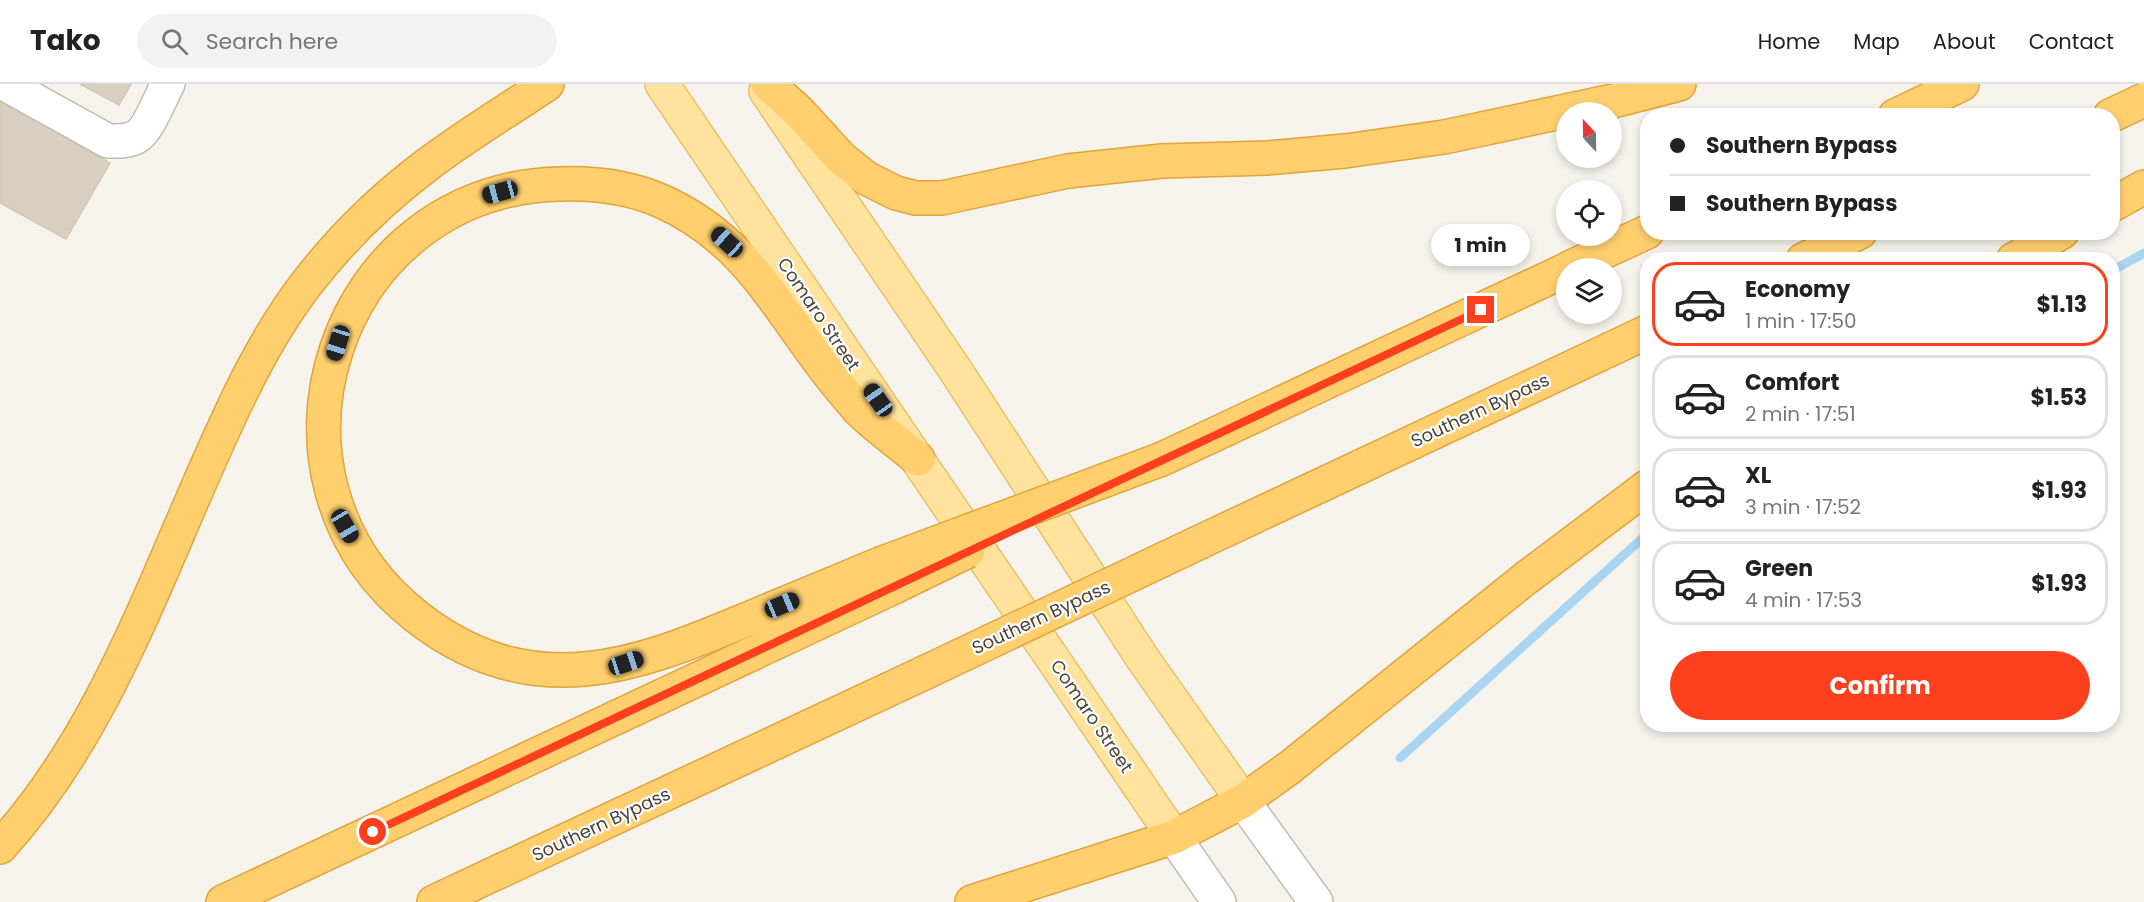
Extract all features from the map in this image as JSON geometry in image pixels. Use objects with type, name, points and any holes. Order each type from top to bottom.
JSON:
[{"type":"highway","points":[[0,847],[38,802],[100,704],[220,437],[261,353],[306,283],[357,226],[427,165],[547,84]]},
{"type":"highway","points":[[768,84],[798,111],[841,158],[866,178],[896,193],[916,198],[942,198],[1068,171],[1162,161],[1267,158],[1345,151],[1444,137],[1613,101],[1679,84]]},
{"type":"highway","points":[[1912,108],[1962,84]]},
{"type":"highway","points":[[2120,111],[2144,100]]},
{"type":"highway","points":[[887,575],[626,663],[584,669],[550,670],[492,659],[460,646],[432,629],[406,608],[382,585],[345,526],[333,496],[324,437],[327,378],[352,310],[373,278],[399,249],[432,223],[457,207],[484,196],[515,188],[579,183],[616,186],[656,198],[688,213],[723,239],[774,296],[823,366],[860,411],[918,459]]},
{"type":"highway","points":[[2120,200],[2144,187]]},
{"type":"highway","points":[[1591,258],[1640,235]]},
{"type":"highway","points":[[1819,252],[1844,240]]},
{"type":"highway","points":[[2027,252],[2048,240]]},
{"type":"highway","points":[[223,902],[887,575],[1162,459],[1556,274]]},
{"type":"highway","name":"Southern Bypass","points":[[434,902],[1640,335]]},
{"type":"highway","points":[[972,902],[1174,837],[1243,801],[1289,768],[1526,578],[1640,492]]},
{"type":"main road","name":"Comaro Street","points":[[662,84],[1174,837]]},
{"type":"main road","points":[[761,84],[956,371],[1143,659],[1243,801]]},
{"type":"street","points":[[5,84],[108,141],[124,141],[139,136],[145,129],[168,84]]},
{"type":"street","points":[[1243,801],[1316,902]]},
{"type":"street","name":"Comaro Street","points":[[1174,837],[1219,902]]},
{"type":"building","points":[[80,84],[131,84],[119,105]]},
{"type":"building","points":[[0,100],[110,163],[66,239],[0,203]]},
{"type":"waterway","points":[[2120,266],[2144,253]]},
{"type":"waterway","points":[[1400,758],[1640,540]]},
{"type":"route","points":[[373,832],[1481,310]]}]
